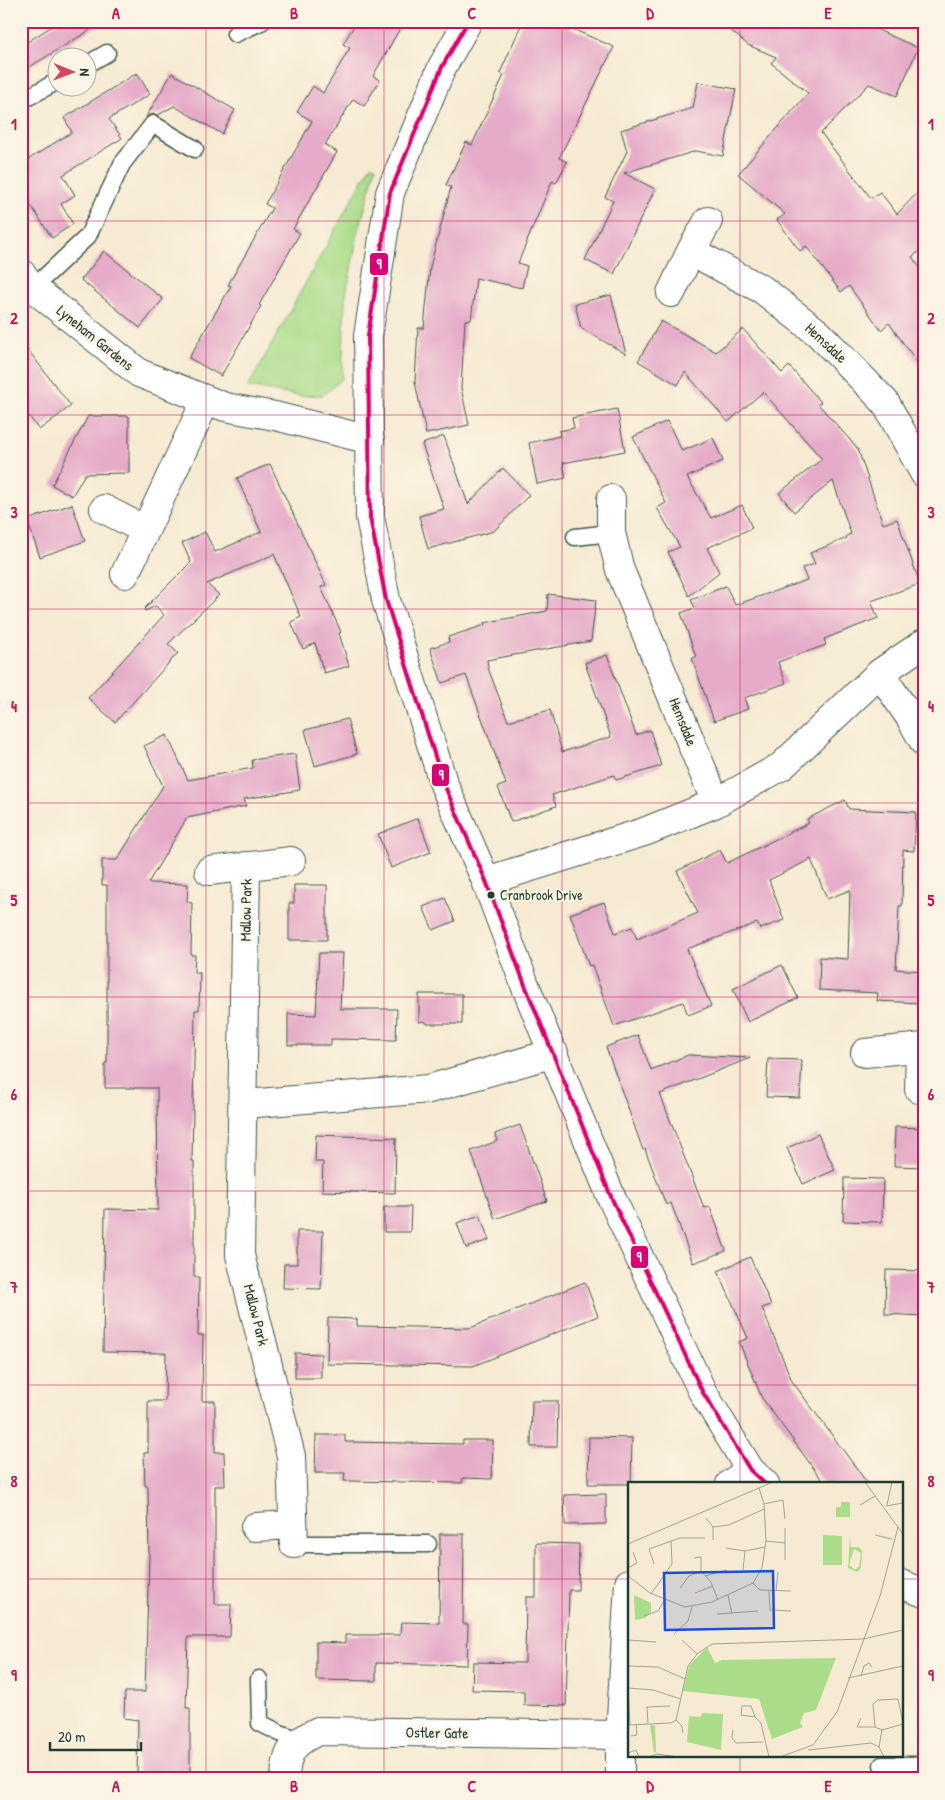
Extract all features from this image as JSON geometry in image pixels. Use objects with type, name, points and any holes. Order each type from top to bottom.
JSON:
[{"type":"street","points":[[468,21],[442,67],[390,193],[368,336],[370,517],[386,600],[443,782],[486,881],[525,985],[612,1199],[702,1391],[748,1479]]},
{"type":"street","points":[[671,293],[708,221]]},
{"type":"street","name":"Hemsdale","points":[[691,251],[763,290],[818,334],[885,402],[924,473]]},
{"type":"street","name":"Lyneham Gardens","points":[[27,281],[139,372],[225,407],[275,416],[370,440]]},
{"type":"street","points":[[125,574],[206,400]]},
{"type":"street","name":"Hemsdale","points":[[611,499],[611,533],[620,570],[716,803]]},
{"type":"street","points":[[104,509],[145,530]]},
{"type":"street","points":[[486,881],[644,832],[716,803],[782,766],[880,673],[924,643]]},
{"type":"street","points":[[880,673],[924,742]]},
{"type":"street","name":"Mallow Park","points":[[209,871],[291,861]]},
{"type":"street","name":"Mallow Park","points":[[246,866],[244,1104],[240,1255],[291,1456],[293,1535]]},
{"type":"street","points":[[865,1053],[922,1048],[919,1089]]},
{"type":"street","points":[[244,1104],[429,1089],[554,1053]]},
{"type":"street","points":[[255,1527],[293,1535]]},
{"type":"street","points":[[902,1584],[924,1593]]},
{"type":"street","points":[[620,1779],[620,1735],[628,1600]]},
{"type":"street","name":"Ostler Gate","points":[[300,1740],[318,1731],[620,1735]]},
{"type":"street","points":[[285,1779],[286,1760],[300,1740]]},
{"type":"lane","points":[[235,34],[263,21]]},
{"type":"lane","points":[[98,58],[107,53]]},
{"type":"lane","points":[[21,101],[48,86]]},
{"type":"lane","points":[[27,281],[88,236],[122,164],[153,124],[195,149]]},
{"type":"lane","points":[[575,537],[611,533]]},
{"type":"lane","points":[[293,1535],[428,1544]]},
{"type":"lane","points":[[259,1679],[260,1723],[300,1740]]},
{"type":"lane","points":[[882,1765],[924,1765]]},
{"type":"green space","points":[[371,165],[376,166],[358,234],[345,299],[342,379],[323,395],[300,396],[248,387]]},
{"type":"building","points":[[60,21],[105,21],[61,48],[48,48],[48,56],[21,72],[21,46]]},
{"type":"building","points":[[357,21],[404,21],[373,76],[380,80],[364,106],[353,99],[325,145],[337,152],[293,229],[300,233],[221,376],[189,358],[231,286],[228,285],[272,208],[265,204],[312,121],[297,112],[313,86],[323,93],[350,48],[343,44]]},
{"type":"building","points":[[523,21],[573,21],[570,28],[614,47],[559,158],[567,162],[556,183],[552,181],[518,263],[527,266],[522,288],[476,278],[471,320],[465,320],[461,388],[469,425],[426,434],[415,382],[418,328],[424,328],[430,267],[451,187],[446,185],[466,142],[472,145],[504,75],[500,73]]},
{"type":"building","points":[[719,21],[858,21],[918,48],[897,96],[869,84],[821,133],[871,198],[880,192],[897,214],[924,186],[924,248],[912,257],[924,273],[924,372],[889,323],[881,330],[849,286],[841,292],[806,246],[800,251],[777,220],[785,214],[738,174],[808,93],[771,63],[776,57],[748,45]]},
{"type":"building","points":[[137,73],[150,94],[109,119],[122,138],[63,175],[75,195],[61,204],[73,224],[52,238],[21,190],[21,164],[72,132],[64,118]]},
{"type":"building","points":[[172,73],[235,110],[222,134],[174,106],[158,115],[153,114],[146,117]]},
{"type":"building","points":[[698,82],[736,89],[723,156],[696,151],[624,173],[655,189],[614,274],[585,260],[613,201],[605,197],[627,151],[621,130],[693,108]]},
{"type":"building","points":[[104,251],[163,299],[140,328],[81,280]]},
{"type":"building","points":[[611,295],[626,354],[581,328],[575,304]]},
{"type":"building","points":[[661,321],[716,352],[743,329],[782,373],[789,366],[821,402],[818,404],[858,449],[883,524],[897,519],[920,584],[871,601],[878,618],[824,639],[826,645],[778,662],[786,683],[744,698],[748,709],[714,721],[692,658],[696,657],[681,613],[695,608],[691,600],[726,586],[735,605],[807,580],[802,568],[815,564],[810,553],[847,538],[846,536],[851,534],[833,481],[794,512],[779,493],[822,459],[763,392],[728,422],[685,372],[678,385],[638,361]]},
{"type":"building","points":[[21,341],[71,406],[39,430],[21,405]]},
{"type":"building","points":[[617,409],[625,451],[563,463],[566,478],[537,484],[529,443],[560,436],[559,431],[574,428],[572,418]]},
{"type":"building","points":[[88,416],[129,416],[129,473],[85,474],[72,496],[52,485]]},
{"type":"building","points":[[667,421],[682,451],[713,438],[723,461],[687,477],[711,518],[742,505],[752,528],[707,548],[719,572],[689,596],[668,552],[680,547],[657,508],[666,503],[633,437]]},
{"type":"building","points":[[444,436],[468,504],[503,468],[529,495],[494,531],[428,549],[419,516],[444,509],[422,444]]},
{"type":"building","points":[[270,464],[326,585],[321,587],[341,632],[339,633],[349,666],[324,673],[315,643],[303,649],[291,622],[301,617],[274,554],[207,584],[219,595],[168,644],[178,653],[115,722],[88,698],[164,615],[156,606],[145,611],[144,609],[191,562],[182,543],[205,532],[215,552],[261,532],[237,478]]},
{"type":"building","points":[[72,504],[85,541],[40,557],[27,520]]},
{"type":"building","points":[[548,594],[596,600],[591,641],[487,660],[488,668],[508,721],[550,710],[562,752],[611,737],[585,663],[607,655],[636,735],[650,730],[661,766],[616,780],[614,775],[552,795],[556,806],[511,822],[498,787],[506,784],[466,675],[442,683],[430,648],[449,642],[448,637],[485,625],[484,623],[547,611]]},
{"type":"building","points":[[347,719],[357,754],[315,766],[305,730]]},
{"type":"building","points":[[167,735],[188,780],[253,768],[252,760],[295,754],[300,790],[244,799],[246,806],[187,818],[148,883],[188,884],[187,902],[192,903],[191,955],[195,955],[194,973],[200,973],[199,1010],[195,1010],[192,1161],[194,1161],[194,1277],[199,1277],[198,1335],[203,1335],[202,1401],[215,1401],[215,1452],[224,1452],[225,1486],[215,1486],[215,1604],[231,1604],[230,1637],[188,1637],[186,1708],[190,1708],[190,1779],[137,1779],[138,1720],[124,1718],[125,1692],[145,1692],[149,1556],[148,1486],[145,1486],[144,1453],[148,1453],[148,1401],[165,1401],[166,1353],[103,1352],[105,1209],[158,1210],[157,1088],[105,1088],[105,1063],[107,1063],[107,885],[102,885],[102,860],[117,860],[163,786],[144,746]]},
{"type":"building","points":[[845,800],[849,809],[916,812],[914,851],[903,850],[902,906],[899,906],[896,969],[921,971],[920,1003],[877,1001],[878,993],[819,990],[820,957],[848,959],[850,890],[827,899],[811,859],[769,880],[784,920],[760,929],[757,923],[687,949],[711,1006],[688,1015],[683,1002],[614,1026],[592,965],[589,966],[570,914],[604,902],[615,933],[632,927],[637,939],[698,913],[677,871],[720,850],[727,863],[809,823],[807,819]]},
{"type":"building","points":[[418,818],[431,852],[391,868],[378,834]]},
{"type":"building","points":[[294,885],[327,885],[327,940],[289,940],[289,903],[294,903]]},
{"type":"building","points":[[445,898],[455,921],[433,930],[423,907]]},
{"type":"building","points":[[319,953],[343,953],[340,1009],[397,1009],[396,1040],[331,1039],[331,1045],[288,1045],[288,1014],[316,1015]]},
{"type":"building","points":[[782,965],[798,998],[748,1022],[733,989]]},
{"type":"building","points":[[419,994],[462,994],[462,1024],[427,1024],[425,1021],[419,1022]]},
{"type":"building","points":[[638,1035],[651,1070],[688,1055],[750,1058],[660,1094],[704,1208],[710,1207],[726,1251],[693,1263],[671,1203],[666,1205],[645,1149],[643,1150],[606,1047]]},
{"type":"building","points":[[768,1059],[802,1060],[800,1098],[766,1097]]},
{"type":"building","points":[[520,1125],[547,1201],[495,1219],[471,1151],[497,1141],[495,1134]]},
{"type":"building","points":[[895,1127],[924,1128],[924,1167],[894,1166]]},
{"type":"building","points":[[818,1134],[835,1170],[803,1184],[787,1148]]},
{"type":"building","points":[[316,1135],[396,1138],[395,1193],[322,1191],[323,1162],[315,1162]]},
{"type":"building","points":[[844,1178],[883,1179],[882,1222],[843,1221]]},
{"type":"building","points":[[384,1207],[411,1207],[410,1232],[384,1232]]},
{"type":"building","points":[[480,1215],[489,1240],[466,1248],[457,1223]]},
{"type":"building","points":[[297,1231],[323,1231],[321,1289],[283,1288],[284,1264],[297,1264]]},
{"type":"building","points":[[750,1257],[771,1305],[762,1308],[792,1381],[867,1482],[824,1482],[762,1398],[739,1342],[748,1338],[718,1271]]},
{"type":"building","points":[[886,1270],[924,1271],[924,1316],[885,1314]]},
{"type":"building","points":[[585,1282],[598,1316],[473,1366],[327,1364],[328,1318],[357,1319],[357,1326],[470,1328]]},
{"type":"building","points":[[295,1353],[321,1354],[321,1378],[295,1378]]},
{"type":"building","points":[[532,1401],[558,1401],[557,1447],[531,1447]]},
{"type":"building","points":[[316,1435],[345,1435],[345,1442],[463,1444],[463,1440],[493,1440],[492,1479],[463,1478],[462,1483],[344,1481],[345,1473],[315,1473]]},
{"type":"building","points":[[589,1437],[632,1438],[631,1482],[628,1482],[628,1484],[588,1484]]},
{"type":"building","points":[[606,1494],[606,1524],[565,1525],[564,1495]]},
{"type":"building","points":[[440,1534],[464,1534],[463,1624],[468,1624],[467,1665],[376,1663],[376,1681],[316,1680],[316,1642],[345,1643],[345,1635],[400,1635],[401,1622],[439,1623]]},
{"type":"building","points":[[536,1543],[579,1544],[578,1590],[569,1590],[566,1706],[524,1705],[524,1691],[472,1690],[473,1662],[525,1663],[526,1597],[536,1597]]},
{"type":"transit line","name":"9","points":[[468,21],[442,67],[390,193],[368,336],[370,517],[386,600],[443,782],[486,881],[525,985],[612,1199],[702,1391],[750,1470],[763,1482]]},
{"type":"place","name":"Cranbrook Drive","points":[[491,895]]}]
